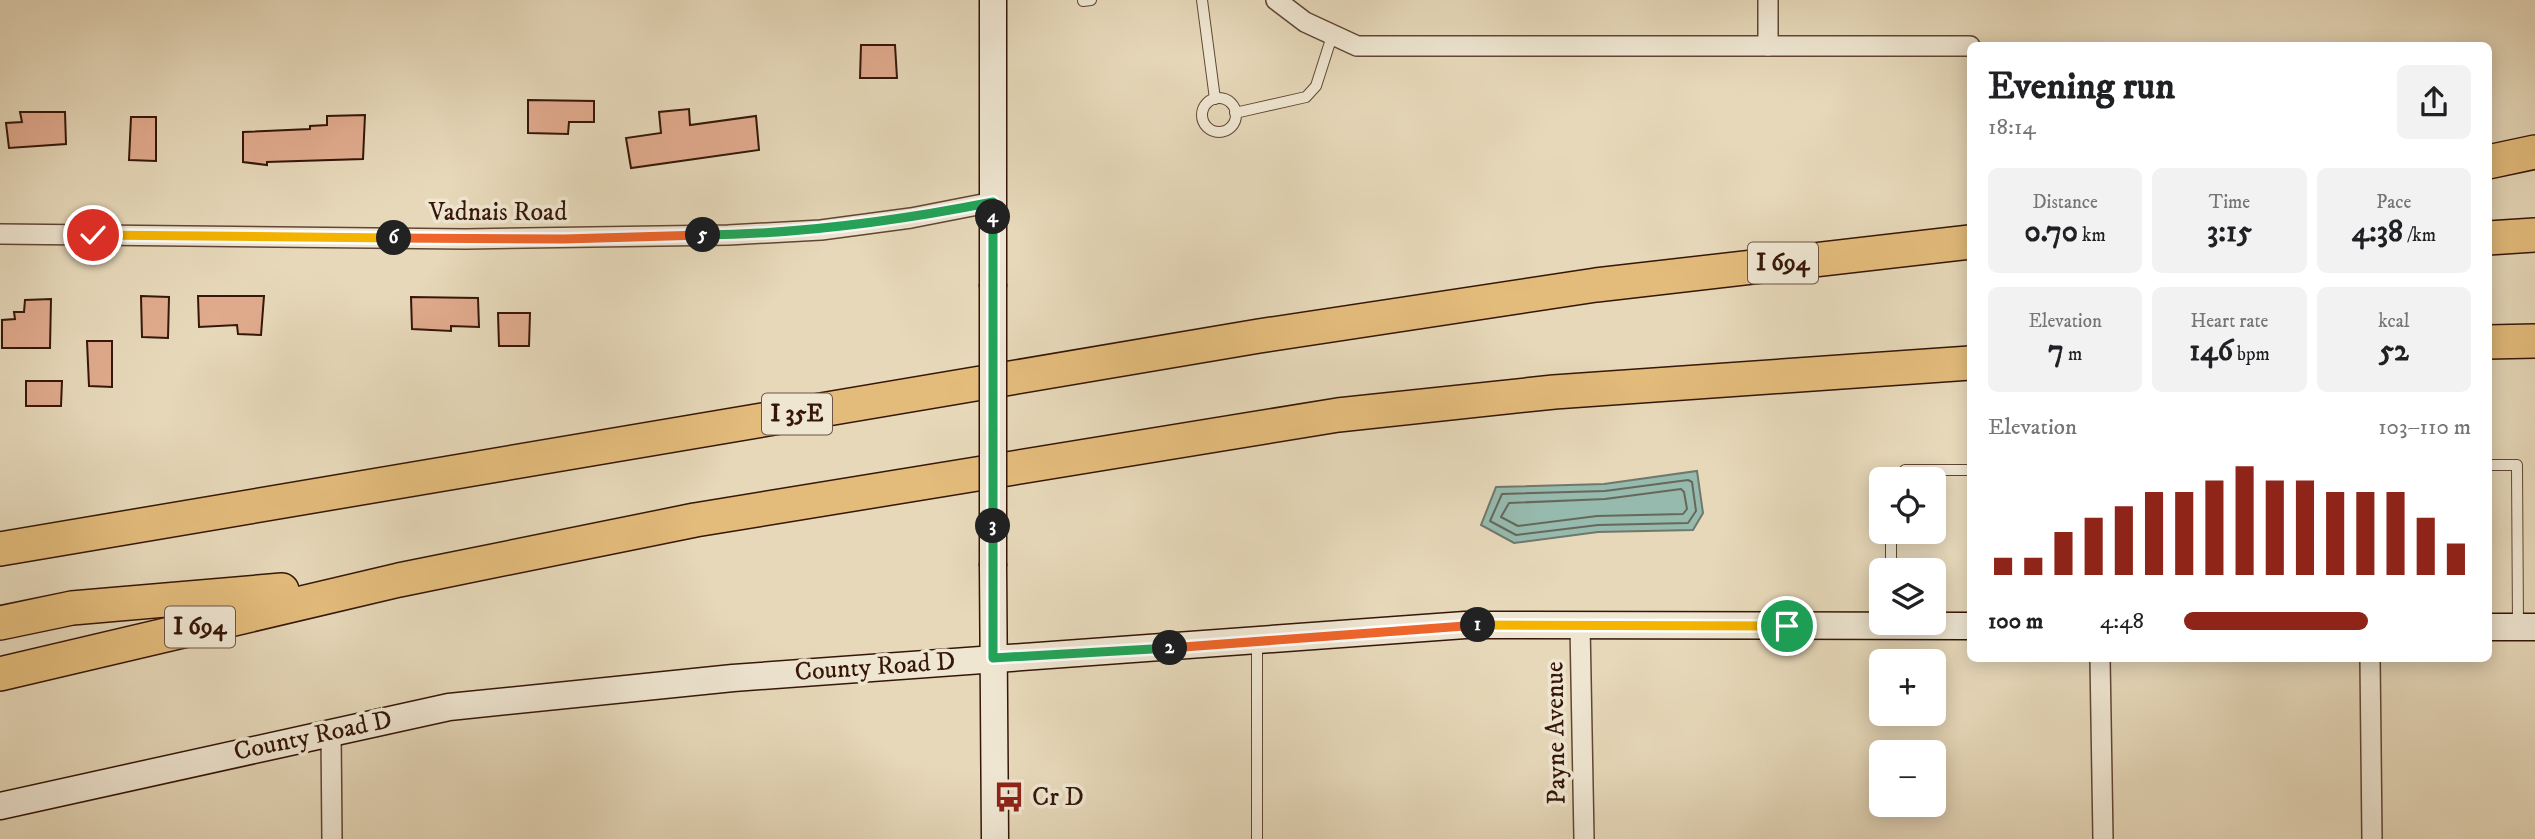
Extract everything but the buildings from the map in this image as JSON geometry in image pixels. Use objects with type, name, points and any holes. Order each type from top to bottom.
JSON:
[{"type":"highway","points":[[2492,161],[2535,152]]},
{"type":"highway","points":[[2492,175],[2535,170]]},
{"type":"highway","points":[[2492,238],[2535,235]]},
{"type":"highway","name":"I 694","points":[[1596,285],[1967,242]]},
{"type":"highway","name":"I 35E","points":[[0,550],[1258,336],[1596,285],[1967,263]]},
{"type":"highway","points":[[2492,342],[2535,341]]},
{"type":"highway","points":[[0,623],[72,608],[399,580],[560,546],[843,494],[1338,415],[1554,392],[1967,363]]},
{"type":"highway","name":"I 694","points":[[0,674],[399,580]]},
{"type":"street","points":[[993,0],[995,839]]},
{"type":"street","points":[[1276,0],[1305,22],[1332,37],[1357,46],[1967,46]]},
{"type":"street","points":[[1768,0],[1768,46]]},
{"type":"street","name":"Vadnais Road","points":[[0,234],[466,239],[728,235],[834,228],[911,218],[993,202]]},
{"type":"street","name":"County Road D","points":[[0,806],[449,707],[554,695],[993,658],[1257,642],[1465,625],[1869,624]]},
{"type":"street","name":"Payne Avenue","points":[[1580,625],[1584,839]]},
{"type":"street","name":"County Road D","points":[[1946,625],[1967,626]]},
{"type":"street","points":[[2492,627],[2527,627]]},
{"type":"street","points":[[2101,662],[2103,839]]},
{"type":"street","points":[[2370,662],[2372,839]]},
{"type":"street","points":[[331,731],[332,839]]},
{"type":"lane","points":[[1202,0],[1215,99]]},
{"type":"lane","points":[[1235,113],[1306,97],[1316,86],[1332,37]]},
{"type":"lane","points":[[1215,99],[1231,103],[1235,113],[1233,124],[1224,131],[1208,128],[1202,120],[1203,109],[1215,99]]},
{"type":"lane","points":[[2492,466],[2517,465],[2527,627]]},
{"type":"lane","points":[[1946,470],[1967,470]]},
{"type":"lane","points":[[1257,642],[1257,839]]},
{"type":"water","points":[[1697,471],[1703,513],[1693,530],[1598,532],[1514,543],[1481,525],[1496,487],[1604,484]]},
{"type":"place","name":"Cr D","points":[[1009,797]]},
{"type":"route","points":[[93,235],[564,239],[728,235],[821,230],[911,218],[993,202],[993,658],[1214,646],[1465,625],[1787,626]]}]
